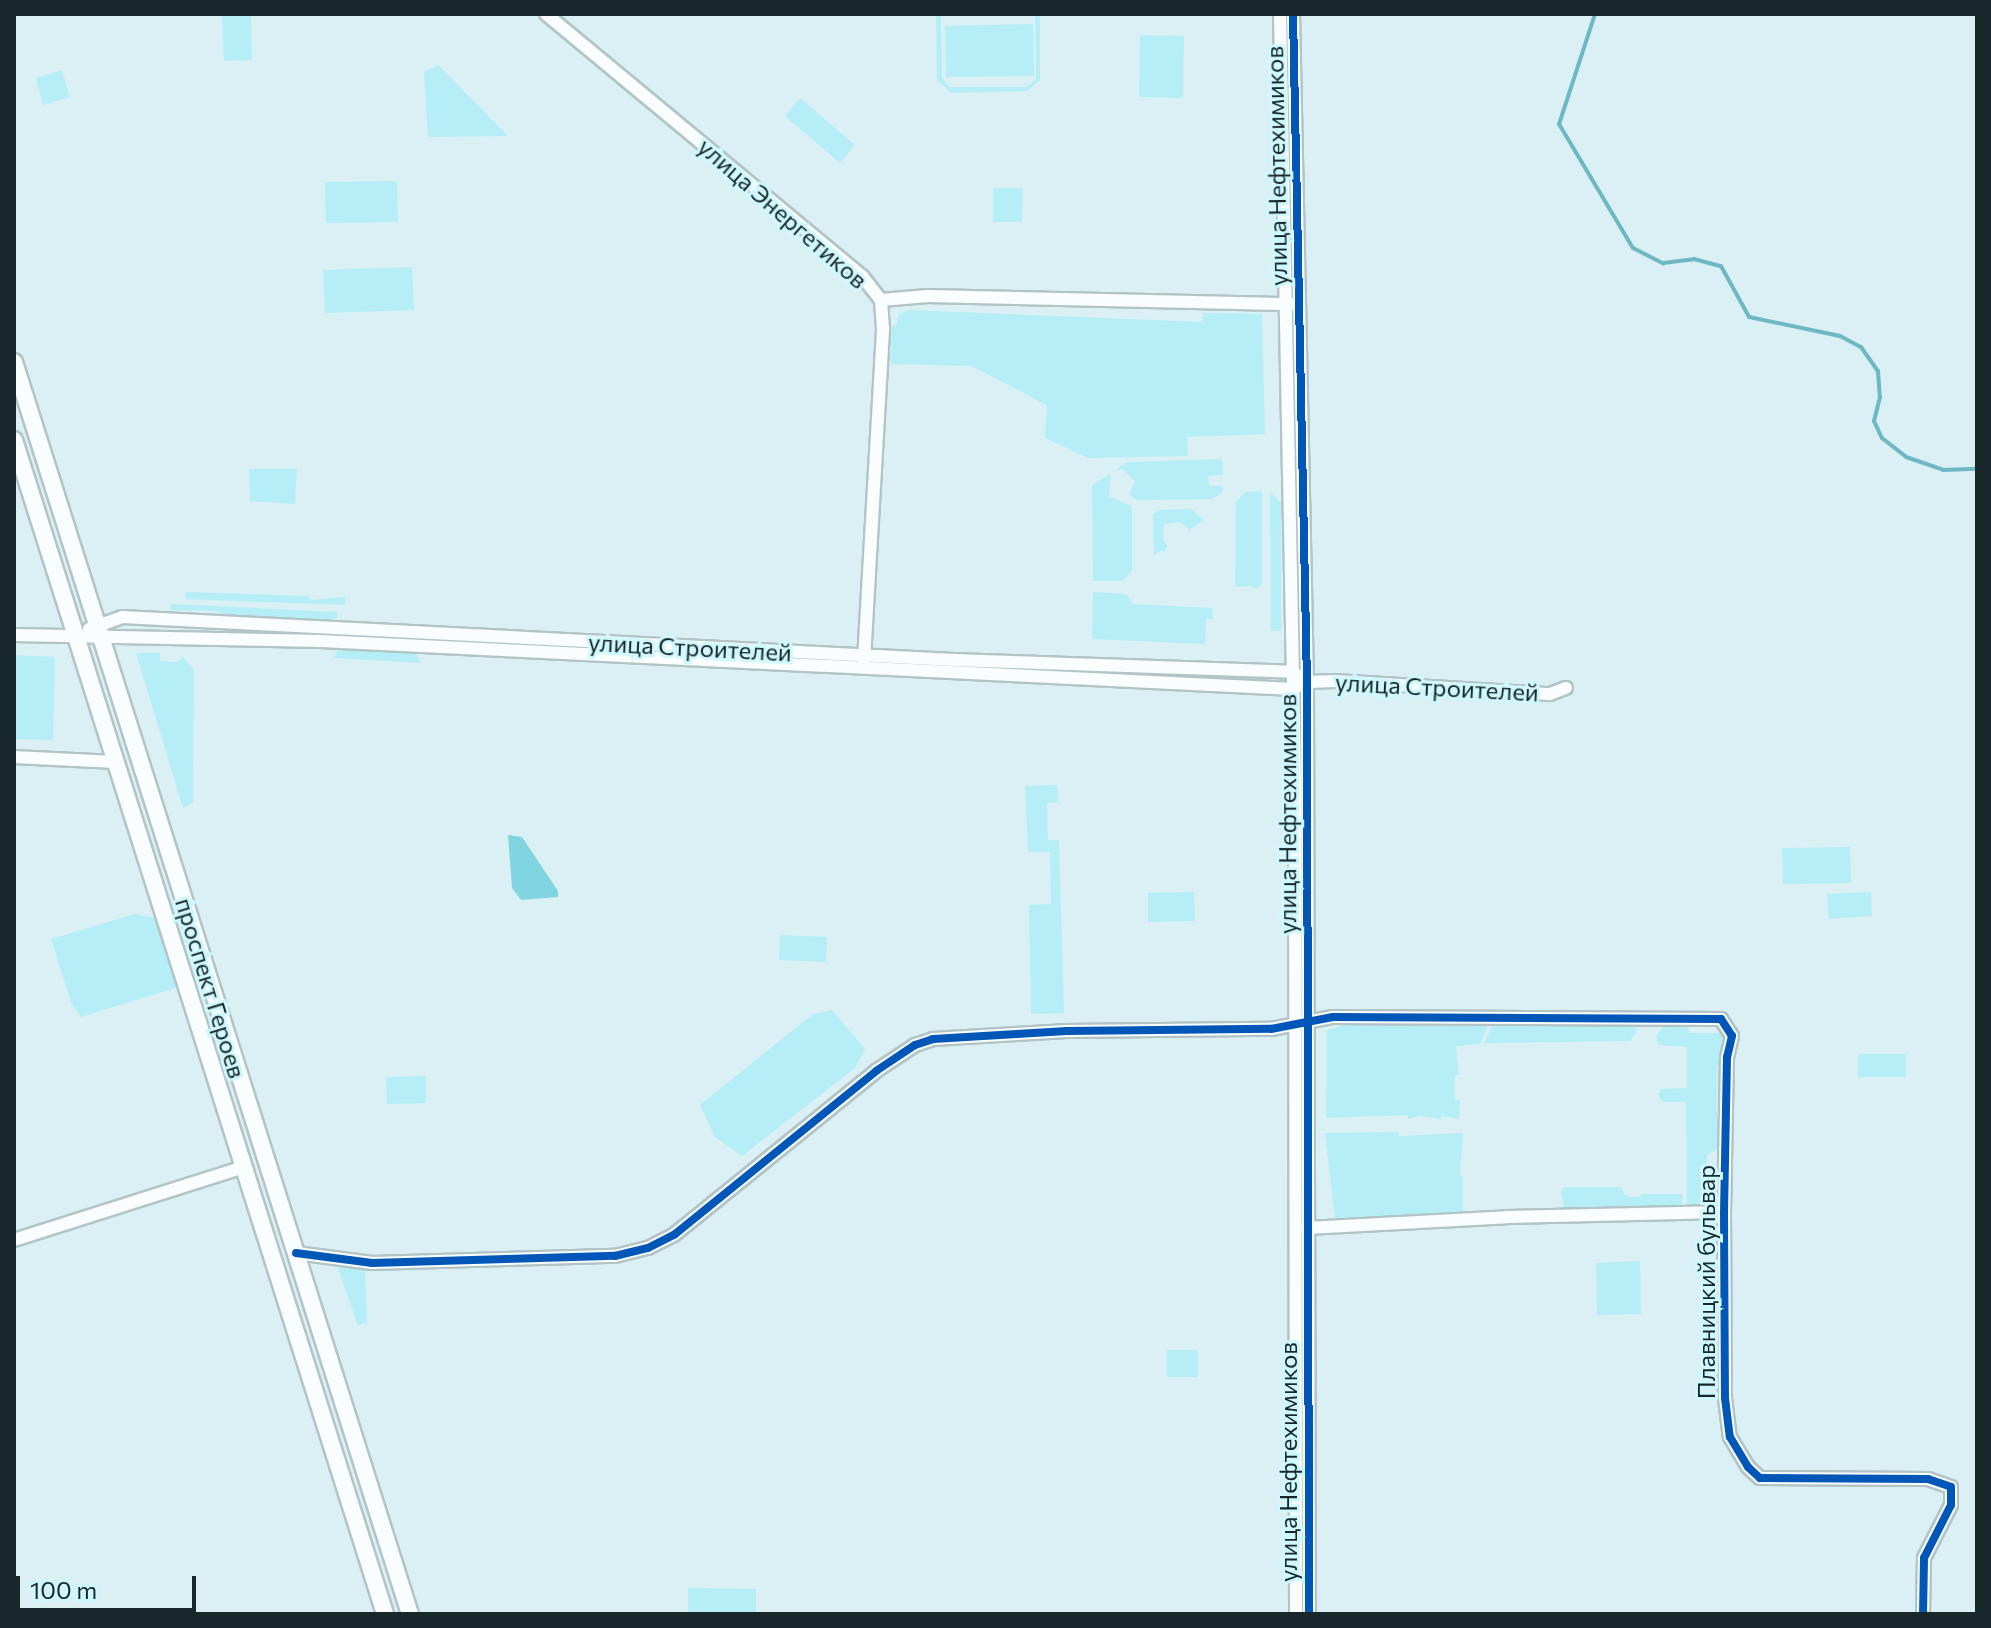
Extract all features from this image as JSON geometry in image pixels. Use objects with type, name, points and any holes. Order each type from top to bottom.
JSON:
[{"type":"main road","name":"проспект Героев","points":[[14,362],[410,1614]]},
{"type":"main road","name":"проспект Героев","points":[[14,440],[385,1614]]},
{"type":"street","points":[[1280,14],[1301,1024],[1296,1614]]},
{"type":"street","name":"улица Нефтехимиков","points":[[1293,14],[1307,682],[1301,1024],[1307,1228],[1309,1614]]},
{"type":"street","name":"улица Энергетиков","points":[[552,16],[862,276],[881,300],[928,296],[1299,304]]},
{"type":"street","points":[[864,662],[883,329],[881,300]]},
{"type":"street","name":"улица Строителей","points":[[14,635],[74,636],[99,631],[864,662],[1293,672],[1307,682]]},
{"type":"street","name":"улица Строителей","points":[[864,662],[1293,689],[1307,682],[1550,694],[1566,688]]},
{"type":"street","points":[[14,757],[115,762]]},
{"type":"street","name":"Плавницкий бульвар","points":[[1301,1024],[1333,1017],[1721,1019],[1732,1036],[1727,1057],[1724,1212],[1725,1398],[1730,1437],[1748,1467],[1768,1480],[1928,1479],[1951,1487],[1951,1505],[1924,1558],[1923,1614]]},
{"type":"street","points":[[296,1253],[372,1263],[603,1256],[648,1248],[675,1234],[876,1071],[915,1045],[933,1039],[1067,1031],[1271,1029],[1301,1024]]},
{"type":"street","points":[[14,1240],[244,1167]]},
{"type":"street","points":[[1307,1228],[1507,1217],[1724,1212]]},
{"type":"shaded area","points":[[222,14],[251,14],[252,60],[224,61]]},
{"type":"shaded area","points":[[936,14],[941,14],[942,78],[950,87],[1026,87],[1036,78],[1035,14],[1040,14],[1040,80],[1027,91],[951,93],[937,80]]},
{"type":"shaded area","points":[[1033,24],[1034,76],[946,77],[945,26]]},
{"type":"shaded area","points":[[1140,35],[1184,36],[1183,98],[1139,97]]},
{"type":"shaded area","points":[[438,65],[508,136],[428,137],[424,72]]},
{"type":"shaded area","points":[[62,70],[70,97],[43,105],[36,78]]},
{"type":"shaded area","points":[[800,98],[855,145],[840,163],[785,116]]},
{"type":"shaded area","points":[[397,181],[398,222],[326,223],[325,182]]},
{"type":"shaded area","points":[[993,188],[1023,188],[1022,222],[993,222]]},
{"type":"shaded area","points":[[412,267],[414,310],[325,313],[323,270]]},
{"type":"shaded area","points":[[909,310],[1202,322],[1203,313],[1262,314],[1265,434],[1187,437],[1188,456],[1088,458],[1045,438],[1047,405],[971,366],[891,364],[892,326],[896,326],[899,314]]},
{"type":"shaded area","points":[[1222,459],[1223,475],[1208,476],[1209,486],[1223,486],[1222,493],[1212,499],[1136,500],[1129,494],[1135,482],[1123,469],[1115,470],[1127,462]]},
{"type":"shaded area","points":[[249,469],[297,469],[295,504],[250,501]]},
{"type":"shaded area","points":[[1111,474],[1109,496],[1132,507],[1132,571],[1122,581],[1093,581],[1092,485]]},
{"type":"shaded area","points":[[1262,491],[1262,584],[1255,589],[1250,586],[1235,587],[1236,502],[1245,492]]},
{"type":"shaded area","points":[[1270,492],[1281,503],[1281,631],[1271,631]]},
{"type":"shaded area","points":[[1191,509],[1204,520],[1189,530],[1181,522],[1164,524],[1163,540],[1168,546],[1164,552],[1161,550],[1154,556],[1153,514],[1159,510]]},
{"type":"shaded area","points":[[185,592],[309,596],[310,600],[345,597],[345,605],[186,599]]},
{"type":"shaded area","points":[[1093,592],[1127,594],[1132,604],[1212,608],[1213,619],[1206,619],[1205,644],[1092,639]]},
{"type":"shaded area","points":[[171,604],[337,612],[337,619],[228,619],[217,611],[171,610]]},
{"type":"shaded area","points":[[339,648],[416,654],[421,663],[334,658]]},
{"type":"shaded area","points":[[136,653],[160,653],[160,661],[177,662],[183,657],[194,671],[193,802],[183,808]]},
{"type":"shaded area","points":[[14,655],[55,657],[53,740],[14,739]]},
{"type":"shaded area","points":[[1057,785],[1058,802],[1047,803],[1048,840],[1059,840],[1064,1013],[1031,1014],[1029,905],[1051,904],[1050,852],[1028,852],[1025,786]]},
{"type":"shaded area","points":[[508,835],[522,837],[558,891],[558,897],[521,900],[512,888]]},
{"type":"shaded area","points":[[1850,847],[1851,883],[1783,884],[1782,848]]},
{"type":"shaded area","points":[[1194,892],[1195,921],[1148,922],[1148,893]]},
{"type":"shaded area","points":[[1871,892],[1872,916],[1829,919],[1827,894]]},
{"type":"shaded area","points":[[135,914],[156,918],[178,987],[81,1017],[71,1002],[51,939]]},
{"type":"shaded area","points":[[780,935],[827,937],[826,962],[779,960]]},
{"type":"shaded area","points":[[832,1010],[865,1049],[855,1068],[742,1156],[715,1137],[700,1105],[813,1014]]},
{"type":"shaded area","points":[[1348,1024],[1488,1026],[1480,1044],[1456,1046],[1459,1075],[1455,1075],[1455,1099],[1460,1100],[1459,1119],[1419,1116],[1409,1119],[1407,1115],[1326,1118],[1327,1030]]},
{"type":"shaded area","points":[[1492,1026],[1633,1026],[1638,1029],[1630,1041],[1484,1043]]},
{"type":"shaded area","points":[[1663,1027],[1688,1027],[1689,1033],[1722,1033],[1723,1065],[1717,1066],[1717,1149],[1707,1155],[1707,1205],[1687,1205],[1686,1102],[1663,1102],[1658,1095],[1661,1089],[1687,1088],[1687,1047],[1659,1045],[1656,1036]]},
{"type":"shaded area","points":[[1858,1054],[1906,1054],[1906,1077],[1858,1077]]},
{"type":"shaded area","points":[[426,1076],[426,1103],[387,1104],[386,1077]]},
{"type":"shaded area","points":[[1399,1132],[1399,1136],[1463,1133],[1460,1175],[1463,1176],[1463,1214],[1335,1218],[1325,1133]]},
{"type":"shaded area","points":[[1564,1187],[1621,1187],[1624,1194],[1631,1197],[1640,1197],[1641,1194],[1682,1194],[1682,1206],[1564,1209],[1561,1191]]},
{"type":"shaded area","points":[[1640,1261],[1641,1314],[1597,1315],[1596,1263]]},
{"type":"shaded area","points":[[338,1268],[365,1268],[367,1327],[364,1322],[358,1326]]},
{"type":"shaded area","points":[[1167,1350],[1198,1350],[1198,1377],[1167,1377]]},
{"type":"shaded area","points":[[688,1588],[756,1589],[756,1614],[688,1613]]},
{"type":"waterway","points":[[1595,14],[1559,124],[1633,248],[1663,263],[1694,259],[1721,266],[1749,317],[1840,336],[1861,347],[1878,371],[1880,397],[1874,421],[1882,438],[1906,457],[1943,470],[1977,469]]},
{"type":"cycle path","points":[[1293,14],[1307,682],[1309,1614]]},
{"type":"cycle path","points":[[296,1253],[372,1263],[615,1256],[648,1248],[675,1234],[876,1071],[915,1045],[933,1039],[1067,1031],[1271,1029],[1333,1017],[1721,1019],[1732,1036],[1727,1057],[1724,1212],[1725,1398],[1730,1437],[1748,1467],[1760,1478],[1928,1479],[1951,1487],[1951,1505],[1924,1558],[1923,1614]]}]
